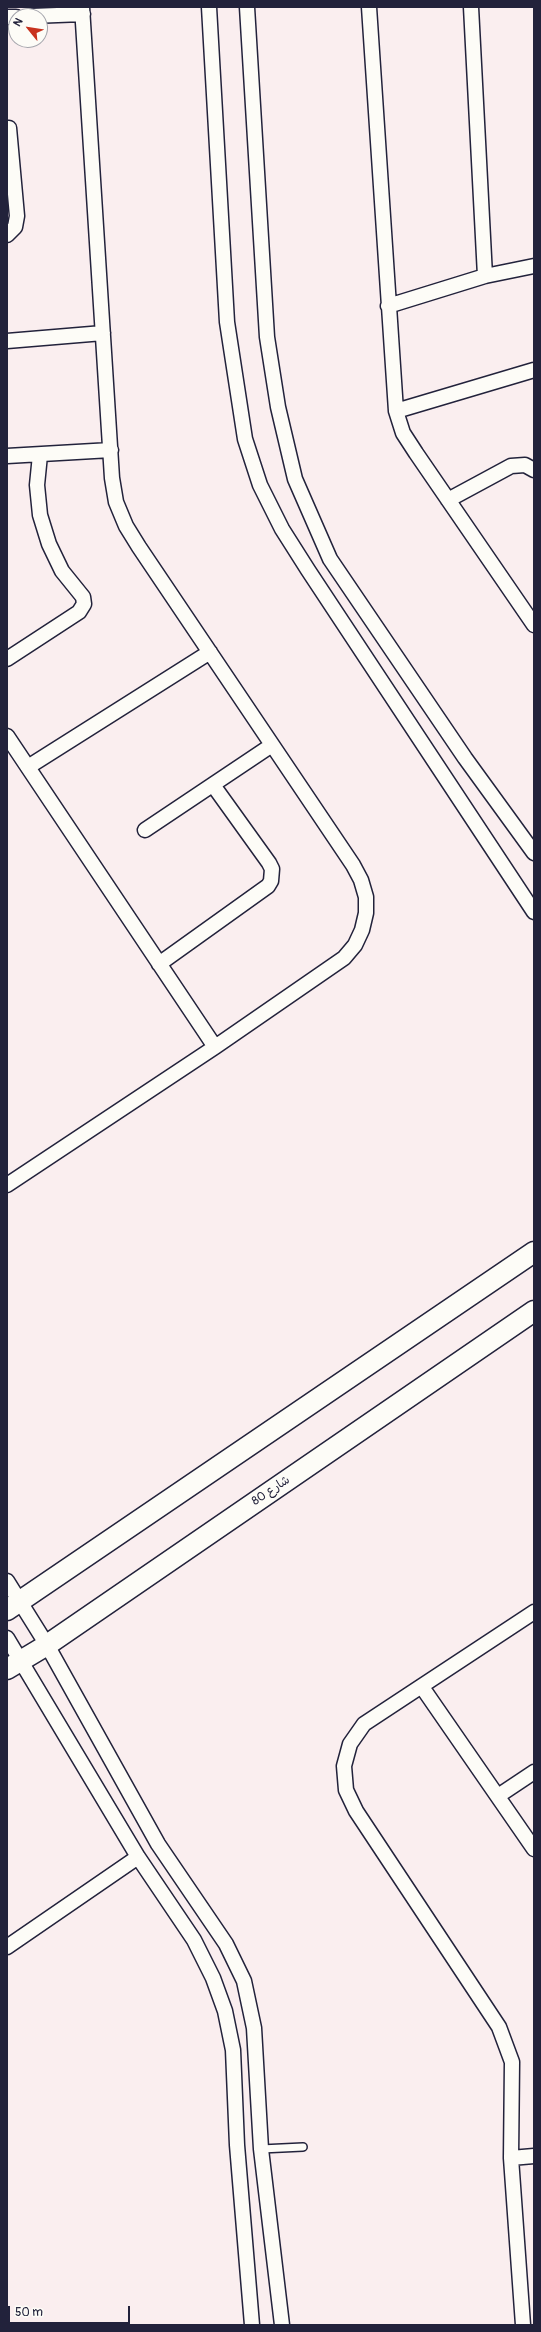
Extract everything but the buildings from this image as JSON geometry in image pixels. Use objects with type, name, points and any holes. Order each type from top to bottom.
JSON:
[{"type":"street","points":[[209,7],[227,322],[245,439],[260,485],[282,529],[308,570],[534,912]]},
{"type":"street","points":[[247,7],[268,337],[278,408],[295,479],[330,559],[466,758],[534,853]]},
{"type":"street","points":[[369,7],[396,411],[403,433],[534,625]]},
{"type":"street","points":[[471,7],[485,276]]},
{"type":"street","points":[[7,1185],[215,1047],[344,958],[355,945],[362,930],[366,913],[364,891],[353,865],[126,526],[116,502],[103,333],[83,10],[48,14]]},
{"type":"street","points":[[7,235],[15,227],[17,216],[9,128]]},
{"type":"street","points":[[388,306],[485,276],[534,266]]},
{"type":"street","points":[[7,341],[103,333]]},
{"type":"street","points":[[396,411],[534,370]]},
{"type":"street","points":[[7,456],[111,450]]},
{"type":"street","points":[[7,658],[78,612],[84,604],[83,597],[62,571],[52,551],[40,515],[37,485],[40,455]]},
{"type":"street","points":[[448,500],[511,466],[525,464],[534,470]]},
{"type":"street","points":[[28,767],[210,652]]},
{"type":"street","points":[[7,736],[215,1047]]},
{"type":"street","points":[[145,830],[272,745]]},
{"type":"street","points":[[159,964],[268,886],[271,880],[272,869],[269,863],[213,785]]},
{"type":"street","points":[[14,1605],[534,1252]]},
{"type":"street","name":"شارع 80","points":[[14,1665],[47,1645],[534,1311]]},
{"type":"street","points":[[7,1581],[14,1605],[47,1645],[158,1844],[226,1944],[244,1981],[254,2028],[261,2149],[282,2325]]},
{"type":"street","points":[[523,2325],[511,2158],[512,2062],[499,2027],[356,1811],[346,1790],[344,1766],[350,1744],[364,1724],[534,1612]]},
{"type":"street","points":[[7,1638],[14,1665],[138,1857],[194,1940],[213,1978],[225,2011],[233,2050],[237,2145],[252,2325]]},
{"type":"street","points":[[422,1687],[534,1849]]},
{"type":"street","points":[[498,1796],[534,1772]]},
{"type":"street","points":[[7,1947],[138,1857]]},
{"type":"street","points":[[511,2158],[534,2156]]},
{"type":"lane","points":[[261,2149],[303,2147]]}]
